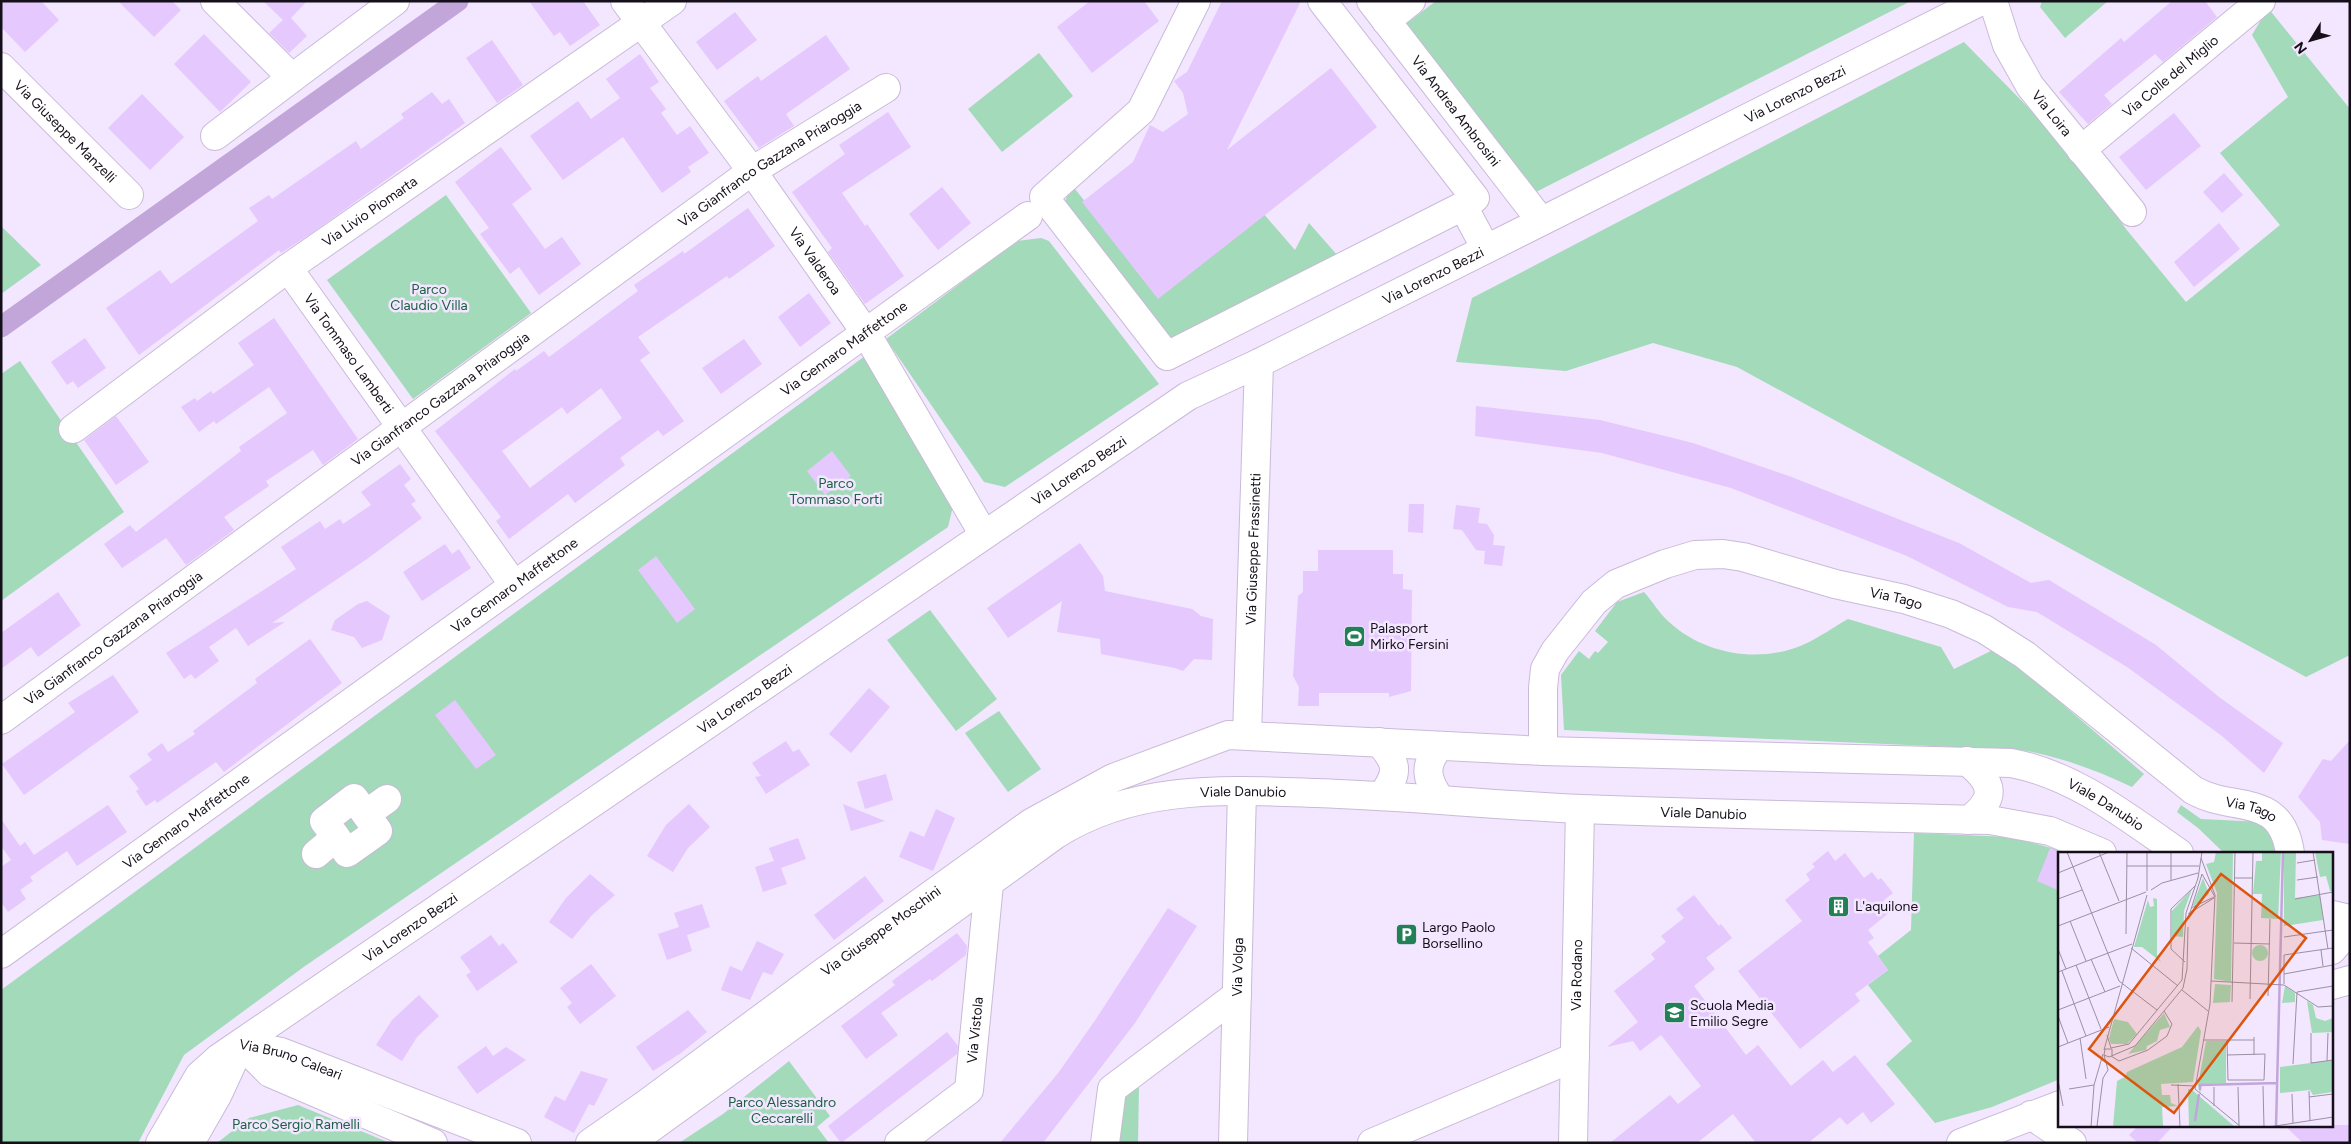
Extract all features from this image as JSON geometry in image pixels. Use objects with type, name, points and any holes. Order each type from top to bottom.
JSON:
[{"type":"street","points":[[215,1],[292,78]]},
{"type":"street","points":[[215,136],[395,1]]},
{"type":"street","name":"Via Livio Piomarta","points":[[73,429],[633,12],[672,1]]},
{"type":"street","points":[[1196,1],[1141,111],[1044,198],[1167,356],[1463,206],[1475,198],[1322,1]]},
{"type":"street","points":[[1379,11],[1410,1]]},
{"type":"street","name":"Via Lorenzo Bezzi","points":[[160,1143],[199,1076],[219,1058],[1188,396],[1258,363],[1981,1]]},
{"type":"street","name":"Via Loira","points":[[1993,1],[2007,45],[2030,86],[2132,212]]},
{"type":"street","name":"Via Colle del Miglio","points":[[2081,150],[2261,1]]},
{"type":"street","name":"Via Andrea Ambrosini","points":[[1379,11],[1541,221]]},
{"type":"street","name":"Via Valderoa","points":[[633,12],[752,171],[866,333],[984,535]]},
{"type":"street","name":"Via Giuseppe Manzelli","points":[[1,67],[129,195]]},
{"type":"street","name":"Via Gianfranco Gazzana Priaroggia","points":[[1,720],[752,171],[886,88]]},
{"type":"street","points":[[1463,206],[1486,249]]},
{"type":"street","name":"Via Gennaro Maffettone","points":[[1,954],[1028,216]]},
{"type":"street","name":"Via Tommaso Lamberti","points":[[288,268],[514,585]]},
{"type":"street","name":"Via Giuseppe Frassinetti","points":[[1247,735],[1258,363]]},
{"type":"street","name":"Via Tago","points":[[1543,751],[1542,688],[1545,669],[1555,651],[1601,595],[1624,580],[1681,558],[1713,553],[1733,555],[1804,576],[1909,600],[1951,614],[1994,634],[2033,661],[2193,790],[2214,800],[2248,804],[2265,810],[2283,830],[2290,852]]},
{"type":"street","name":"Viale Danubio","points":[[2100,852],[2070,838],[2034,827],[2000,820],[1580,809],[1382,796],[1202,791],[1191,783],[1182,770],[1183,759],[1188,748],[1228,735],[1247,735],[1543,751],[2011,763],[2052,776],[2100,799],[2178,852]]},
{"type":"street","points":[[1379,742],[1391,756],[1395,768],[1392,780],[1382,796]]},
{"type":"street","points":[[1440,746],[1431,757],[1427,773],[1431,787],[1440,799]]},
{"type":"street","name":"Via Giuseppe Moschini","points":[[590,1143],[646,1104],[1012,835],[1099,785],[1188,748]]},
{"type":"street","points":[[1967,762],[1985,779],[1989,792],[1984,808],[1969,820]]},
{"type":"street","name":"Via Giuseppe Moschini","points":[[630,1143],[1054,835],[1098,812],[1150,797],[1202,791]]},
{"type":"street","name":"Via Volga","points":[[1233,1143],[1242,791]]},
{"type":"street","points":[[326,846],[347,853],[378,831],[376,806]]},
{"type":"street","name":"Via Rodano","points":[[1573,1143],[1580,809]]},
{"type":"street","name":"Via Vistola","points":[[899,1143],[969,1090],[989,884]]},
{"type":"street","points":[[2334,916],[2350,919]]},
{"type":"street","points":[[2334,948],[2350,929]]},
{"type":"street","points":[[2334,984],[2350,980]]},
{"type":"street","points":[[1104,1143],[1112,1089],[1237,995]]},
{"type":"street","points":[[190,1143],[218,1094],[241,1044]]},
{"type":"street","name":"Via Bruno Caleari","points":[[241,1044],[270,1073],[433,1143]]},
{"type":"street","name":"Via Bruno Caleari","points":[[241,1044],[281,1052],[517,1143]]},
{"type":"street","points":[[1372,1143],[1575,1057]]},
{"type":"street","points":[[1961,1143],[2058,1105]]},
{"type":"street","points":[[2031,1115],[2072,1143]]},
{"type":"green space","points":[[1436,1],[1911,1],[1536,192],[1402,27]]},
{"type":"green space","points":[[2042,1],[2108,1],[2065,38],[2040,7]]},
{"type":"green space","points":[[2268,8],[2350,109],[2350,655],[2306,677],[1737,367],[1653,343],[1566,371],[1456,362],[1472,298],[1964,42],[2065,145],[2126,229],[2186,302],[2280,225],[2220,153],[2288,97],[2252,35]]},
{"type":"green space","points":[[1039,53],[1073,96],[1002,152],[968,109]]},
{"type":"green space","points":[[1075,189],[1157,292],[1262,212],[1295,250],[1309,223],[1338,256],[1172,343],[1064,205],[1067,196]]},
{"type":"green space","name":"Parco Claudio Villa","points":[[446,195],[531,313],[413,399],[327,280]]},
{"type":"green space","points":[[1,226],[41,265],[1,294]]},
{"type":"green space","points":[[1041,238],[1049,241],[1159,384],[1005,487],[984,482],[886,339],[1017,241]]},
{"type":"green space","name":"Parco Tommaso Forti","points":[[865,356],[954,502],[948,527],[305,966],[184,1055],[138,1143],[1,1143],[1,990]]},
{"type":"green space","points":[[20,361],[124,512],[1,601],[1,374]]},
{"type":"green space","points":[[1644,592],[1665,619],[1683,633],[1716,649],[1734,653],[1770,654],[1788,650],[1811,641],[1848,619],[1941,647],[1954,669],[1997,648],[2144,774],[2132,787],[2078,765],[2051,756],[2022,750],[1564,730],[1561,675],[1579,651],[1589,659],[1595,651],[1598,653],[1608,642],[1595,631],[1617,602]]},
{"type":"green space","points":[[930,610],[997,699],[956,731],[887,640]]},
{"type":"green space","points":[[999,711],[1041,769],[1008,792],[965,733]]},
{"type":"green space","points":[[2181,805],[2201,819],[2262,822],[2273,829],[2280,852],[2223,852],[2198,828],[2177,812]]},
{"type":"green space","points":[[1914,833],[2011,837],[2066,852],[2058,852],[2058,1080],[1992,1107],[1935,1123],[1886,1064],[1912,1041],[1868,985],[1888,970],[1878,956],[1911,930]]},
{"type":"green space","name":"Parco Alessandro Ceccarelli","points":[[789,1061],[830,1116],[817,1127],[829,1143],[679,1143],[723,1114]]},
{"type":"green space","points":[[1139,1087],[1138,1143],[1117,1143],[1124,1096]]},
{"type":"green space","name":"Parco Sergio Ramelli","points":[[298,1105],[390,1143],[217,1143],[249,1118]]},
{"type":"building","points":[[1,1],[41,1],[59,20],[25,52],[1,27]]},
{"type":"building","points":[[118,1],[172,1],[181,10],[154,37]]},
{"type":"building","points":[[263,1],[307,1],[291,18],[307,36],[289,53],[269,33],[283,20]]},
{"type":"building","points":[[529,1],[583,1],[600,25],[570,46],[560,32],[554,36]]},
{"type":"building","points":[[1090,1],[1144,1],[1159,21],[1092,73],[1057,27]]},
{"type":"building","points":[[1222,1],[1301,1],[1227,150],[1331,68],[1377,127],[1158,299],[1082,202],[1133,162],[1150,125],[1163,132],[1188,114],[1183,93],[1174,81],[1187,72]]},
{"type":"building","points":[[2172,1],[2205,1],[2217,17],[2163,62],[2155,54],[2104,95],[2112,104],[2088,124],[2059,92],[2121,38],[2124,42]]},
{"type":"building","points":[[735,12],[757,40],[717,70],[696,42]]},
{"type":"building","points":[[204,34],[251,82],[220,112],[174,64]]},
{"type":"building","points":[[826,35],[850,69],[786,114],[794,126],[759,148],[724,101],[758,76],[761,81]]},
{"type":"building","points":[[492,40],[523,85],[497,103],[466,58]]},
{"type":"building","points":[[640,54],[659,82],[650,88],[666,109],[661,113],[677,135],[690,126],[709,153],[688,167],[691,172],[662,193],[623,137],[563,180],[530,136],[578,101],[591,119],[620,98],[606,79]]},
{"type":"building","points":[[432,92],[442,104],[449,99],[465,123],[312,233],[281,253],[279,250],[139,355],[106,308],[160,270],[171,284],[258,221],[249,208],[269,195],[272,199],[356,141],[361,149],[404,118],[401,114]]},
{"type":"building","points":[[142,94],[184,137],[150,170],[108,128]]},
{"type":"building","points":[[888,112],[911,147],[842,193],[904,276],[865,304],[828,252],[832,248],[792,192],[845,154],[839,145]]},
{"type":"building","points":[[2174,113],[2201,146],[2146,190],[2119,157]]},
{"type":"building","points":[[501,147],[532,189],[512,204],[545,249],[562,237],[581,264],[539,295],[519,267],[510,274],[480,234],[489,228],[455,182]]},
{"type":"building","points":[[2224,173],[2243,195],[2222,213],[2203,192]]},
{"type":"building","points":[[942,187],[971,223],[938,250],[909,214]]},
{"type":"building","points":[[748,208],[775,246],[729,279],[727,276],[638,337],[650,353],[640,360],[684,421],[663,436],[658,430],[620,458],[625,465],[575,503],[568,494],[509,539],[496,521],[501,517],[435,431],[515,369],[516,371],[544,351],[549,357],[638,291],[634,285],[683,251],[684,254]],"holes":[[[601,388],[622,418],[530,488],[502,451],[562,407],[567,414]]]},
{"type":"building","points":[[2219,223],[2240,249],[2194,287],[2174,262]]},
{"type":"building","points":[[809,293],[831,323],[800,347],[778,317]]},
{"type":"building","points":[[274,318],[358,439],[323,465],[313,450],[266,481],[269,486],[224,517],[234,530],[186,565],[166,538],[122,568],[104,544],[130,525],[136,532],[241,451],[239,447],[287,413],[269,387],[216,424],[214,421],[199,432],[181,407],[195,398],[197,401],[211,391],[213,394],[254,365],[238,343]]},
{"type":"building","points":[[85,338],[106,368],[78,388],[73,381],[67,385],[51,362]]},
{"type":"building","points":[[744,339],[762,364],[721,394],[702,368]]},
{"type":"building","points":[[1476,406],[1600,420],[1693,443],[1789,476],[1959,543],[2031,583],[2049,580],[2156,645],[2219,697],[2283,743],[2264,773],[2222,736],[2127,667],[2037,612],[2008,607],[1907,556],[1731,488],[1602,453],[1475,436]]},
{"type":"building","points":[[116,416],[149,462],[116,485],[84,440]]},
{"type":"building","points":[[832,451],[851,476],[825,495],[807,471]]},
{"type":"building","points":[[400,464],[411,479],[404,485],[416,501],[411,504],[422,518],[367,559],[272,623],[285,622],[248,646],[236,628],[209,647],[219,661],[195,679],[191,674],[184,679],[166,653],[296,569],[281,547],[320,521],[325,529],[340,519],[343,524],[371,505],[361,492]]},
{"type":"building","points":[[1409,504],[1424,504],[1423,533],[1408,532]]},
{"type":"building","points":[[1456,505],[1480,508],[1478,523],[1487,524],[1494,535],[1493,545],[1505,546],[1502,566],[1484,564],[1485,551],[1476,550],[1462,530],[1453,529]]},
{"type":"building","points":[[1080,543],[1103,576],[1105,591],[1192,609],[1201,616],[1213,619],[1212,660],[1194,659],[1183,671],[1101,654],[1100,639],[1057,632],[1062,601],[1008,638],[987,608]]},
{"type":"building","points":[[445,544],[452,554],[459,549],[471,568],[422,601],[403,572]]},
{"type":"building","name":"Palasport Mirko Fersini","points":[[1318,550],[1393,550],[1393,574],[1403,574],[1403,589],[1412,590],[1411,691],[1389,697],[1389,693],[1319,693],[1319,706],[1298,706],[1299,687],[1293,676],[1298,596],[1303,592],[1303,571],[1318,571]]},
{"type":"building","points":[[656,556],[695,609],[677,623],[638,570]]},
{"type":"building","points":[[58,592],[81,625],[38,657],[31,647],[1,669],[1,633]]},
{"type":"building","points":[[367,601],[390,616],[382,640],[362,648],[354,637],[331,630],[335,620],[358,604]]},
{"type":"building","points":[[310,639],[342,683],[224,772],[216,762],[157,803],[155,800],[146,806],[136,791],[139,789],[129,776],[152,760],[147,754],[162,743],[168,752],[195,734],[193,731],[257,683],[255,679]]},
{"type":"building","points":[[113,675],[139,712],[24,795],[2,764],[75,712],[68,703]]},
{"type":"building","points":[[869,688],[890,707],[851,753],[829,734]]},
{"type":"building","points":[[455,700],[496,755],[476,769],[435,715]]},
{"type":"building","points":[[2350,740],[2350,844],[2322,840],[2320,822],[2298,797],[2323,759],[2331,761]]},
{"type":"building","points":[[786,741],[793,752],[799,749],[810,765],[766,794],[755,777],[761,776],[752,763]]},
{"type":"building","points":[[886,774],[893,800],[865,809],[857,782]]},
{"type":"building","points":[[689,804],[710,827],[688,848],[673,872],[647,856],[666,825]]},
{"type":"building","points":[[843,804],[885,821],[851,831]]},
{"type":"building","points":[[108,805],[127,832],[77,866],[67,851],[30,877],[33,881],[20,890],[26,899],[8,912],[1,902],[1,867],[11,860],[1,846],[1,819],[20,846],[25,842],[34,855]]},
{"type":"building","points":[[936,809],[955,818],[933,871],[899,857],[910,831],[924,837]]},
{"type":"building","points":[[798,838],[806,859],[781,868],[787,884],[763,892],[755,867],[774,861],[769,848]]},
{"type":"building","points":[[2050,848],[2060,852],[2058,852],[2058,890],[2037,881]]},
{"type":"building","points":[[1828,851],[1835,861],[1845,853],[1864,878],[1872,872],[1878,880],[1881,878],[1893,893],[1883,901],[1891,911],[1868,930],[1874,938],[1868,942],[1888,970],[1855,994],[1860,1001],[1800,1049],[1738,971],[1802,921],[1785,900],[1810,880],[1806,874],[1815,867],[1812,864]]},
{"type":"building","points":[[590,874],[615,895],[592,915],[572,939],[549,922],[566,898]]},
{"type":"building","points":[[865,876],[884,901],[834,940],[814,915]]},
{"type":"building","name":"Scuola Media Emilio Segre","points":[[1694,895],[1719,926],[1721,924],[1732,938],[1706,958],[1715,969],[1694,986],[1746,1055],[1758,1045],[1791,1086],[1823,1060],[1833,1072],[1855,1055],[1895,1104],[1871,1123],[1863,1112],[1847,1125],[1840,1117],[1808,1143],[1756,1143],[1733,1114],[1697,1143],[1610,1143],[1670,1095],[1678,1104],[1701,1086],[1661,1035],[1640,1051],[1633,1041],[1607,1047],[1638,1022],[1614,991],[1655,959],[1651,954],[1666,942],[1661,936],[1684,918],[1676,909]]},
{"type":"building","points":[[702,904],[710,927],[687,935],[692,951],[667,960],[658,934],[679,927],[674,913]]},
{"type":"building","points":[[1168,908],[1197,926],[1135,1023],[1043,1143],[1000,1143],[1059,1072]]},
{"type":"building","points":[[957,933],[967,946],[966,955],[932,981],[930,979],[881,1013],[898,1035],[866,1059],[841,1026],[895,985],[892,981]]},
{"type":"building","points":[[491,935],[499,946],[503,943],[518,962],[477,991],[466,975],[471,972],[460,957]]},
{"type":"building","points":[[757,941],[784,954],[772,975],[763,972],[750,1000],[721,990],[730,966],[742,971]]},
{"type":"building","points":[[591,964],[616,996],[580,1024],[567,1007],[572,1003],[560,988]]},
{"type":"building","points":[[419,995],[439,1016],[417,1037],[402,1061],[376,1045],[392,1020]]},
{"type":"building","points":[[688,1010],[707,1032],[681,1053],[653,1071],[636,1047]]},
{"type":"building","points":[[947,1032],[958,1046],[957,1054],[841,1143],[828,1126]]},
{"type":"building","points":[[486,1046],[493,1056],[506,1047],[526,1060],[477,1094],[457,1067]]},
{"type":"building","points":[[581,1071],[608,1079],[594,1106],[589,1104],[574,1133],[544,1117],[555,1096],[565,1101]]},
{"type":"building","points":[[2350,1125],[2350,1143],[2303,1143],[2285,1126]]},
{"type":"building","points":[[2138,1126],[2173,1126],[2157,1143],[2138,1143],[2129,1135]]},
{"type":"waterway","points":[[1,327],[458,1]]},
{"type":"place","name":"Palasport Mirko Fersini","points":[[1354,636]]},
{"type":"place","name":"L'aquilone","points":[[1839,906]]},
{"type":"place","name":"Largo Paolo Borsellino","points":[[1406,935]]},
{"type":"place","name":"Scuola Media Emilio Segre","points":[[1674,1013]]}]
